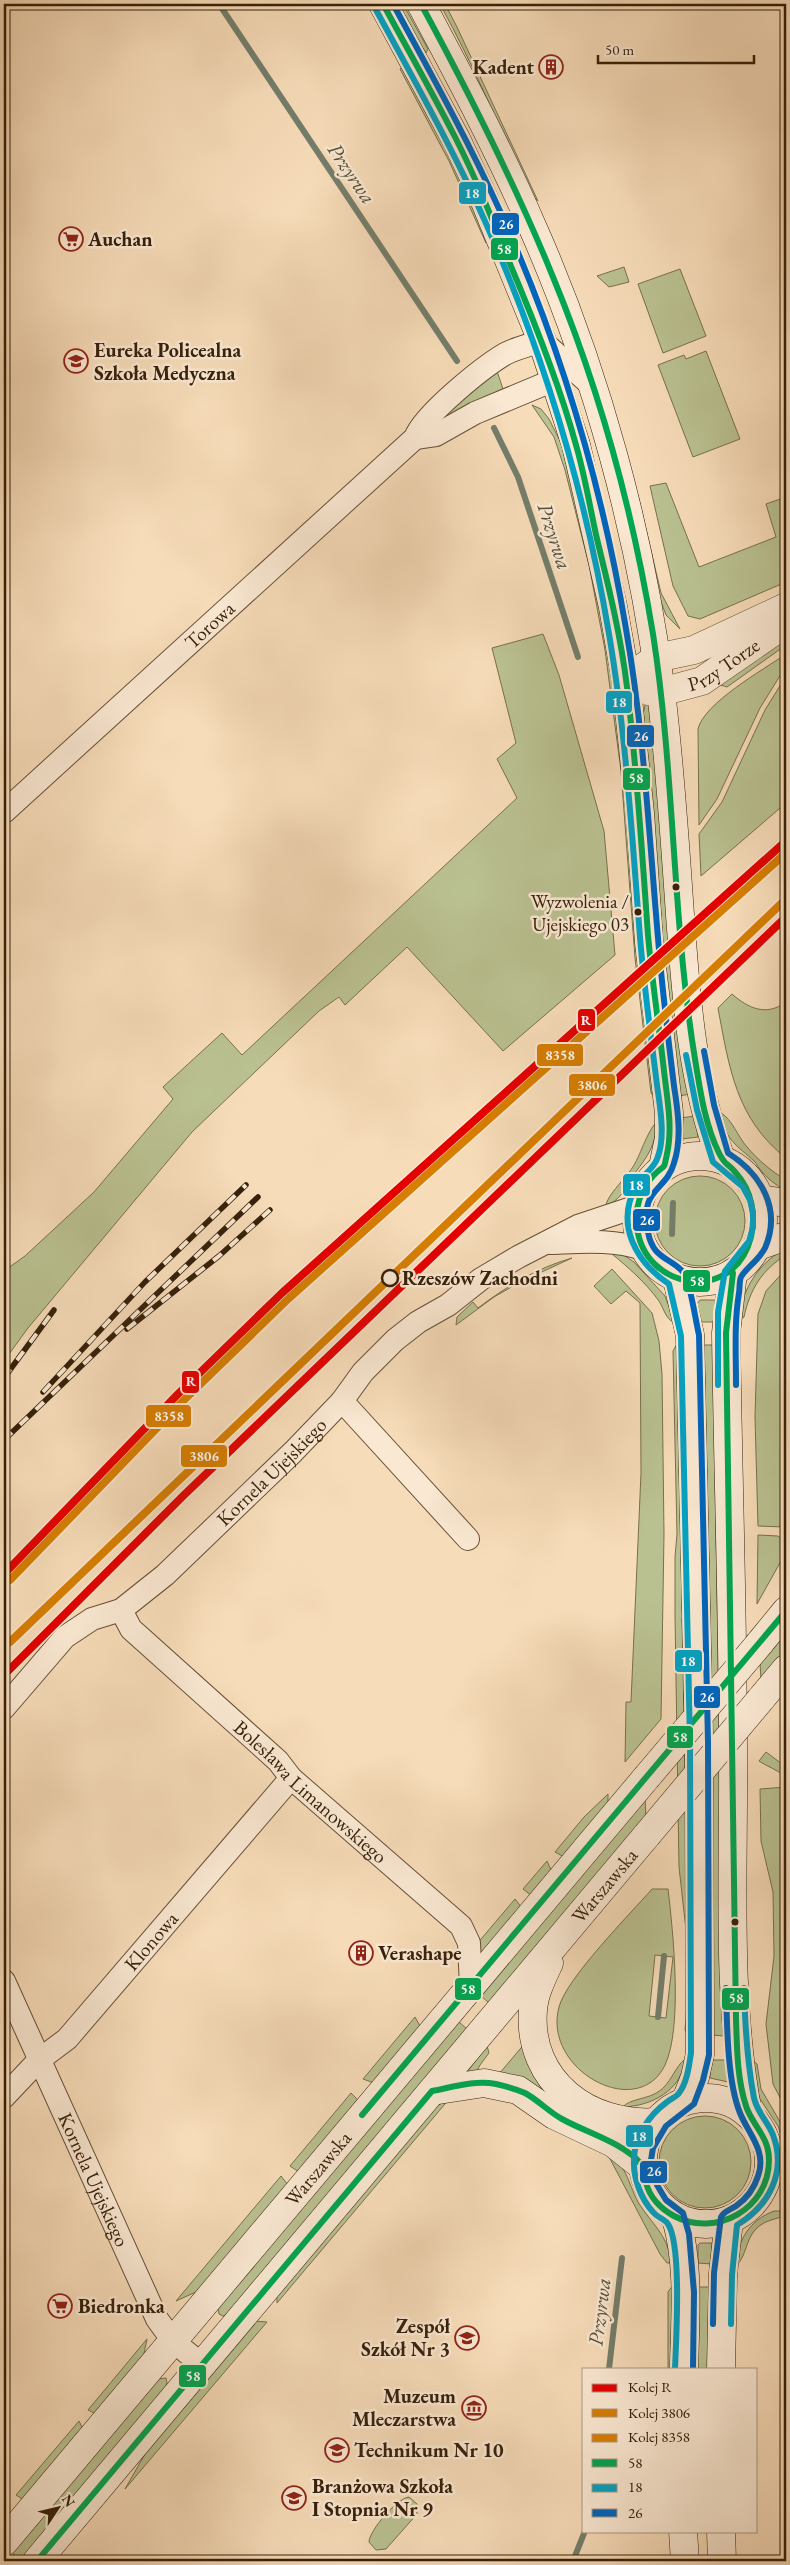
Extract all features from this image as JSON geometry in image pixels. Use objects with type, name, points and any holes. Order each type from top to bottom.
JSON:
[{"type":"main road","points":[[383,4],[469,166],[508,255],[542,341],[576,444],[588,493],[613,607],[626,680],[640,813],[649,942],[669,1113],[669,1138],[664,1167]]},
{"type":"main road","points":[[421,4],[496,147],[534,229],[591,385],[630,523],[661,692],[684,962],[694,1045],[705,1107],[721,1159]]},
{"type":"main road","name":"Przy Torze","points":[[786,607],[694,650],[656,658],[626,680],[649,691],[661,692],[702,681],[786,623]]},
{"type":"main road","points":[[705,1156],[721,1159],[742,1172],[773,1201],[763,1222],[758,1246],[743,1266],[716,1282],[696,1283],[678,1279],[657,1266],[643,1249],[637,1228],[638,1206],[643,1191],[652,1178],[664,1167],[683,1157],[705,1156]]},
{"type":"main road","points":[[758,1246],[786,1236]]},
{"type":"main road","points":[[733,1273],[726,1333],[733,1704],[734,1918],[738,2052],[748,2114]]},
{"type":"main road","points":[[678,1279],[690,1335],[699,1742],[700,2054],[695,2077],[686,2100]]},
{"type":"main road","name":"Warszawska","points":[[4,2542],[786,1611]]},
{"type":"main road","name":"Warszawska","points":[[37,2561],[786,1669]]},
{"type":"main road","points":[[559,1941],[538,1988],[533,2008],[536,2044],[546,2072],[577,2103],[623,2120],[638,2123],[657,2122]]},
{"type":"main road","points":[[432,2091],[484,2083],[518,2090],[554,2115],[613,2143],[642,2166]]},
{"type":"main road","points":[[716,2098],[730,2102],[748,2114],[756,2123],[765,2139],[769,2160],[768,2176],[754,2204],[728,2220],[710,2225],[692,2223],[676,2218],[658,2206],[647,2187],[642,2166],[643,2150],[657,2122],[669,2109],[686,2100],[716,2098]]},
{"type":"main road","points":[[676,2218],[682,2239],[686,2276],[684,2368]]},
{"type":"main road","points":[[721,2368],[723,2274],[728,2220]]},
{"type":"main road","points":[[683,2532],[685,2561]]},
{"type":"main road","points":[[721,2532],[722,2561]]},
{"type":"street","points":[[542,341],[591,385]]},
{"type":"street","name":"Torowa","points":[[4,812],[415,438],[419,428],[430,416],[506,353],[542,341]]},
{"type":"street","points":[[415,438],[436,435],[475,413],[554,380]]},
{"type":"street","name":"Kornela Ujejskiego","points":[[4,1708],[65,1637],[92,1619],[121,1610],[165,1575],[293,1452],[342,1400],[363,1372],[402,1334],[448,1305],[481,1279],[518,1257],[578,1226],[638,1206]]},
{"type":"street","name":"Kornela Ujejskiego","points":[[547,1243],[624,1243],[643,1249]]},
{"type":"street","points":[[342,1400],[468,1539]]},
{"type":"street","name":"Bolesława Limanowskiego","points":[[121,1610],[131,1629],[278,1761],[291,1778],[460,1926],[469,1943],[471,1987]]},
{"type":"street","name":"Klonowa","points":[[4,2096],[39,2060],[67,2039],[291,1778]]},
{"type":"street","name":"Kornela Ujejskiego","points":[[4,1980],[156,2319],[172,2342],[202,2365]]},
{"type":"green space","points":[[395,4],[403,4],[428,49],[426,53]]},
{"type":"green space","points":[[440,4],[445,4],[457,27],[538,201],[532,195],[476,75]]},
{"type":"green space","points":[[402,67],[421,96],[488,237],[486,243],[449,161],[400,69]]},
{"type":"green space","points":[[624,267],[629,282],[609,287],[597,276]]},
{"type":"green space","points":[[680,269],[706,336],[663,353],[638,284]]},
{"type":"green space","points":[[706,351],[740,439],[693,457],[658,365],[684,355],[686,359]]},
{"type":"green space","points":[[496,368],[503,389],[427,427]]},
{"type":"green space","points":[[532,405],[541,409],[549,419],[564,449],[585,527],[617,699],[657,1100],[651,1093],[635,958],[621,771],[605,650],[589,565],[565,470],[554,437]]},
{"type":"green space","points":[[666,483],[699,567],[776,537],[766,504],[786,497],[786,582],[700,619],[688,616],[673,586],[650,486]]},
{"type":"green space","points":[[638,495],[661,593],[680,629],[666,615],[660,599],[636,499]]},
{"type":"green space","points":[[543,634],[559,675],[604,831],[615,955],[503,1051],[407,947],[345,1005],[339,997],[319,1011],[192,1132],[28,1328],[4,1361],[4,1271],[25,1256],[94,1192],[173,1099],[163,1087],[222,1033],[242,1055],[517,798],[497,759],[516,743],[492,648]]},
{"type":"green space","points":[[786,635],[786,645],[727,687],[717,684]]},
{"type":"green space","points":[[786,654],[786,666],[760,708],[717,799],[699,825],[698,729],[703,719],[722,698]]},
{"type":"green space","points":[[786,676],[786,803],[701,876],[699,834],[722,802],[765,710]]},
{"type":"green space","points":[[649,704],[690,1094],[679,1096],[666,996],[643,715],[645,705]]},
{"type":"green space","points":[[732,994],[751,1007],[764,1010],[779,1007],[786,1002],[786,1158],[769,1143],[756,1126],[745,1109],[737,1090],[726,1051],[718,1008]]},
{"type":"green space","points":[[721,1113],[728,1119],[744,1143],[756,1156],[786,1180],[786,1191],[768,1178],[755,1162],[733,1142],[725,1130]]},
{"type":"green space","points":[[695,1116],[698,1137],[682,1139],[680,1118]]},
{"type":"green space","points":[[658,1122],[655,1138],[647,1156],[621,1195],[606,1206],[613,1192],[631,1170],[648,1134]]},
{"type":"green space","points":[[700,1176],[717,1180],[732,1189],[741,1204],[745,1221],[741,1238],[732,1253],[717,1262],[700,1266],[683,1262],[668,1253],[659,1238],[655,1221],[659,1204],[668,1189],[683,1180]]},
{"type":"green space","points":[[786,1248],[786,1255],[770,1267],[758,1281],[744,1317],[737,1321],[743,1298],[753,1278],[767,1262]]},
{"type":"green space","points":[[619,1252],[634,1262],[665,1296],[675,1323],[667,1317],[659,1301],[649,1288],[612,1254]]},
{"type":"green space","points":[[572,1258],[522,1281],[494,1297],[456,1325],[457,1317],[473,1302],[478,1308],[500,1292],[523,1278]]},
{"type":"green space","points":[[612,1269],[652,1313],[659,1341],[662,1374],[664,1534],[661,1719],[625,1762],[626,1702],[631,1702],[641,1473],[640,1303],[626,1291],[611,1304],[594,1286]]},
{"type":"green space","points":[[786,1269],[786,1529],[784,1527],[758,1526],[755,1417],[758,1314],[766,1291]]},
{"type":"green space","points":[[700,1300],[715,1300],[715,1322],[699,1322],[697,1304]]},
{"type":"green space","points":[[677,1344],[687,1863],[687,2007],[686,1930],[679,1867],[675,1616],[677,1534],[673,1351]]},
{"type":"green space","points":[[702,1345],[713,1345],[724,2036],[712,2035]]},
{"type":"green space","points":[[758,1535],[778,1536],[786,1543],[786,1552],[757,1604]]},
{"type":"green space","points":[[786,1632],[786,1650],[761,1680],[760,1663]]},
{"type":"green space","points":[[766,1752],[786,1767],[786,1777],[759,1761]]},
{"type":"green space","points":[[786,1787],[786,2109],[773,2084],[766,2024],[774,1956],[773,1892],[761,1841],[760,1789]]},
{"type":"green space","points":[[608,1794],[608,1806],[564,1857],[555,1852],[584,1817]]},
{"type":"green space","points":[[645,1797],[646,1819],[490,2004],[479,1994]]},
{"type":"green space","points":[[547,1861],[552,1872],[532,1896],[523,1889]]},
{"type":"green space","points":[[652,1889],[668,1889],[675,1978],[674,2027],[671,2048],[665,2065],[652,2081],[635,2089],[615,2088],[596,2081],[578,2068],[565,2051],[558,2030],[559,2007],[573,1980]],"holes":[[[655,1955],[673,1957],[666,2018],[649,2016]]]},
{"type":"green space","points":[[515,1899],[522,1908],[479,1959],[476,1945]]},
{"type":"green space","points":[[687,2007],[687,2034],[685,2030]]},
{"type":"green space","points":[[415,2017],[421,2028],[374,2083],[363,2079]]},
{"type":"green space","points":[[458,2021],[468,2030],[228,2314],[223,2316],[219,2314],[218,2306]]},
{"type":"green space","points":[[526,2042],[570,2105],[499,2074]]},
{"type":"green space","points":[[487,2046],[489,2053],[476,2073],[467,2072]]},
{"type":"green space","points":[[685,2059],[683,2070],[678,2080],[663,2095],[644,2104],[623,2107],[630,2102],[654,2094],[662,2089]]},
{"type":"green space","points":[[751,2059],[757,2064],[761,2089],[786,2132],[786,2149],[778,2126],[758,2096]]},
{"type":"green space","points":[[710,2060],[726,2060],[728,2082],[710,2078]]},
{"type":"green space","points":[[351,2093],[359,2101],[299,2172],[290,2166]]},
{"type":"green space","points":[[450,2098],[277,2303],[277,2292],[435,2107]]},
{"type":"green space","points":[[705,2116],[722,2120],[737,2130],[747,2145],[751,2162],[747,2179],[737,2194],[722,2204],[705,2208],[688,2204],[673,2194],[663,2179],[659,2162],[663,2145],[673,2130],[688,2120]]},
{"type":"green space","points":[[607,2153],[623,2169],[638,2202],[663,2236],[672,2263],[667,2263],[660,2254]]},
{"type":"green space","points":[[281,2176],[288,2185],[198,2291],[176,2301]]},
{"type":"green space","points":[[774,2211],[786,2211],[786,2214],[763,2223],[755,2230],[737,2265],[739,2247],[746,2232],[758,2220]]},
{"type":"green space","points":[[700,2243],[712,2243],[712,2264],[698,2263],[698,2245]]},
{"type":"green space","points":[[673,2285],[673,2368],[668,2368],[668,2292]]},
{"type":"green space","points":[[698,2287],[711,2287],[709,2368],[697,2368]]},
{"type":"green space","points":[[254,2321],[267,2322],[125,2489],[149,2447]]},
{"type":"green space","points":[[147,2339],[143,2358],[96,2414],[88,2410]]},
{"type":"green space","points":[[166,2378],[165,2390],[21,2561],[11,2552],[158,2379]]},
{"type":"green space","points":[[79,2421],[83,2429],[24,2500],[16,2495]]},
{"type":"green space","points":[[409,2497],[417,2504],[417,2514],[386,2549],[376,2550],[369,2542],[378,2523],[398,2503]]},
{"type":"waterway","name":"Przyrwa","points":[[219,4],[457,361]]},
{"type":"waterway","name":"Przyrwa","points":[[494,428],[518,477],[578,657]]},
{"type":"waterway","name":"Przyrwa","points":[[672,1234],[673,1203]]},
{"type":"waterway","name":"Przyrwa","points":[[658,2017],[664,1956]]},
{"type":"waterway","name":"Przyrwa","points":[[609,2368],[622,2258]]},
{"type":"waterway","name":"Przyrwa","points":[[573,2561],[585,2532]]},
{"type":"railway","points":[[43,1392],[145,1282],[246,1185]]},
{"type":"railway","points":[[4,1440],[258,1197]]},
{"type":"railway","points":[[127,1329],[219,1256],[270,1210]]},
{"type":"railway","points":[[4,1378],[54,1310]]},
{"type":"rail line","name":"R","points":[[4,1574],[178,1394],[282,1293],[786,841]]},
{"type":"rail line","name":"8358","points":[[10,1580],[184,1400],[288,1299],[786,853]]},
{"type":"rail line","name":"3806","points":[[10,1642],[786,899]]},
{"type":"rail line","name":"R","points":[[4,1675],[183,1496],[786,917]]},
{"type":"transit line","name":"58","points":[[383,4],[463,152],[477,184],[546,353],[562,399],[585,480],[614,613],[631,718],[650,952],[669,1112],[669,1144],[665,1163],[649,1181],[642,1193],[638,1206],[637,1227],[643,1248],[655,1265],[672,1276],[690,1281],[709,1280],[727,1273],[742,1259],[751,1237],[753,1212],[746,1188],[736,1173],[723,1160],[714,1142],[699,1083],[687,1006],[677,900],[666,740],[660,687],[653,634],[636,543],[600,408],[586,364],[553,277],[491,139],[421,4]]},
{"type":"transit line","name":"26","points":[[393,4],[475,158],[522,261],[542,312],[576,416],[605,522],[626,629],[637,706],[661,975],[678,1125],[678,1144],[674,1163],[665,1180],[650,1198],[646,1218],[650,1241],[654,1248],[679,1268],[686,1277],[699,1335],[708,1742],[709,2055],[703,2080],[694,2104],[666,2126],[653,2148],[651,2160],[657,2185],[666,2200],[683,2213],[689,2234],[694,2292],[693,2368]]},
{"type":"transit line","name":"18","points":[[375,8],[459,165],[484,219],[525,319],[560,422],[588,527],[609,634],[620,709],[642,956],[662,1132],[657,1159],[638,1182],[630,1201],[629,1228],[632,1241],[639,1254],[647,1265],[669,1284],[681,1336],[690,1742],[691,2053],[682,2089],[677,2096],[660,2107],[644,2127],[637,2143],[634,2160],[636,2181],[641,2195],[653,2212],[668,2224],[672,2235],[677,2272],[675,2368]]},
{"type":"transit line","name":"26","points":[[704,1051],[714,1105],[728,1153],[750,1171],[759,1182],[769,1206],[771,1220],[770,1234],[765,1248],[740,1280],[736,1316],[736,1385]]},
{"type":"transit line","name":"18","points":[[686,1055],[697,1110],[713,1162],[743,1187],[750,1200],[753,1213],[753,1227],[749,1241],[725,1271],[718,1312],[718,1385]]},
{"type":"transit line","name":"58","points":[[37,2561],[432,2091],[464,2084],[488,2083],[525,2093],[562,2119],[615,2144],[634,2157],[644,2170],[645,2180],[656,2202],[674,2216],[690,2222],[707,2223],[723,2221],[737,2215],[750,2205],[760,2193],[767,2177],[768,2152],[763,2137],[749,2113],[743,2095],[738,2063],[736,2019],[726,1333],[733,1273]]},
{"type":"transit line","name":"58","points":[[362,2115],[786,1611]]},
{"type":"transit line","name":"26","points":[[713,2324],[714,2273],[721,2217],[746,2197],[756,2181],[760,2167],[759,2151],[740,2113],[732,2085],[726,1988]]},
{"type":"transit line","name":"18","points":[[731,2324],[732,2275],[737,2225],[758,2208],[766,2198],[772,2187],[778,2162],[773,2135],[754,2098],[747,2043],[744,1988]]},
{"type":"place","name":"Kadent","points":[[551,67]]},
{"type":"place","name":"Auchan","points":[[71,239]]},
{"type":"place","name":"Eureka Policealna Szkoła Medyczna","points":[[76,361]]},
{"type":"place","name":"Wyzwolenia / Ujejskiego 03","points":[[638,912]]},
{"type":"place","name":"Rzeszów Zachodni","points":[[390,1278]]},
{"type":"place","name":"Verashape","points":[[361,1953]]},
{"type":"place","name":"Biedronka","points":[[60,2306]]},
{"type":"place","name":"Zespół Szkół Nr 3","points":[[467,2338]]},
{"type":"place","name":"Muzeum Mleczarstwa","points":[[474,2408]]},
{"type":"place","name":"Technikum Nr 10","points":[[337,2450]]},
{"type":"place","name":"Branżowa Szkoła I Stopnia Nr 9","points":[[294,2498]]}]
